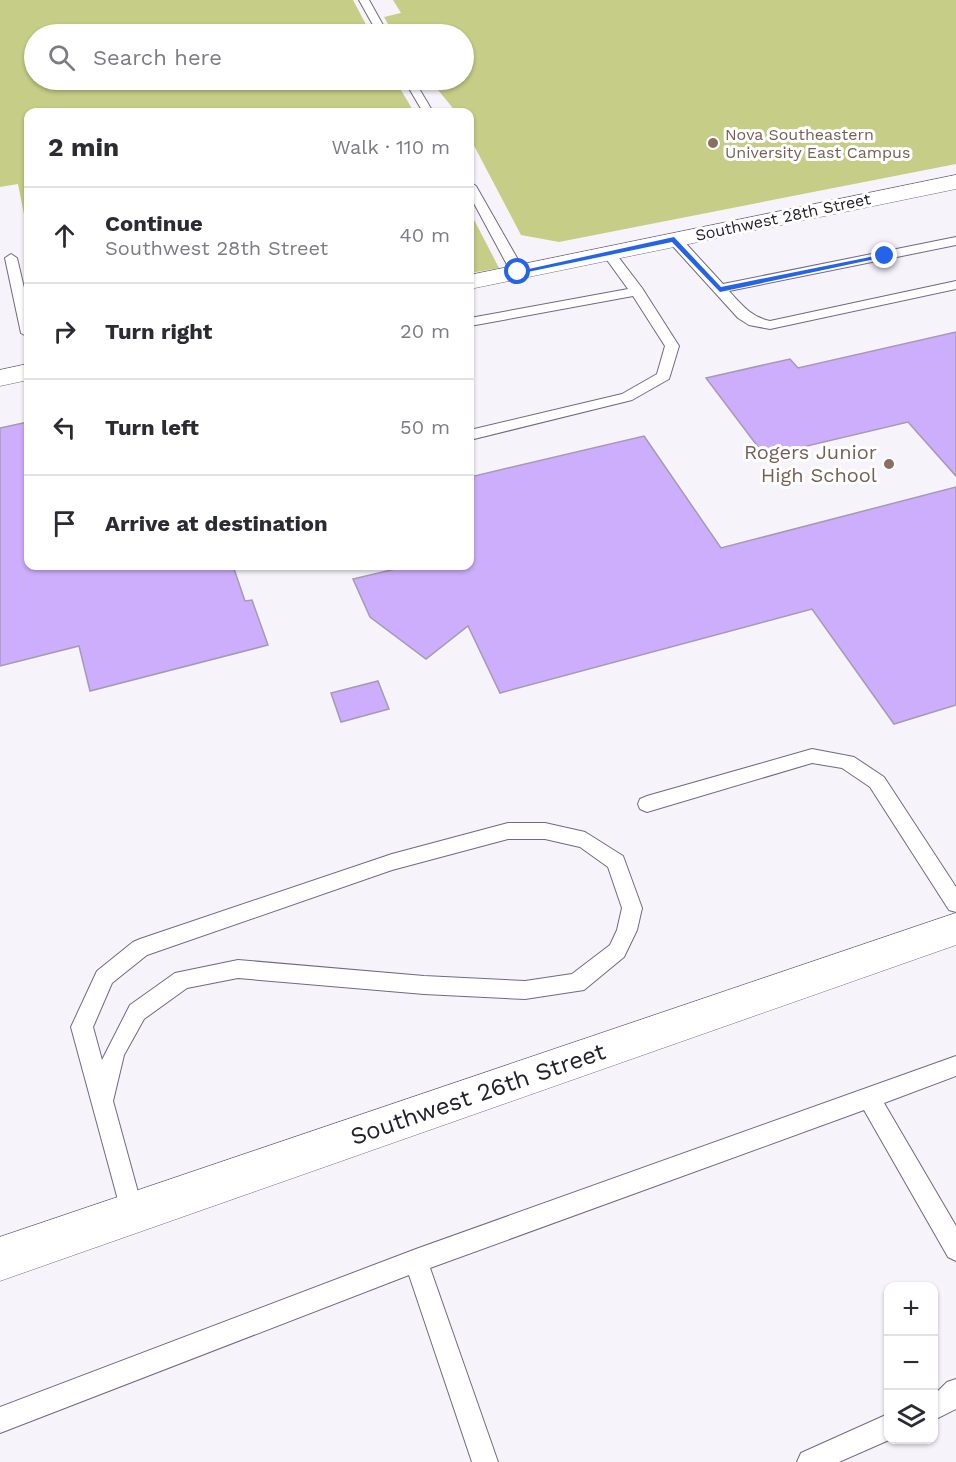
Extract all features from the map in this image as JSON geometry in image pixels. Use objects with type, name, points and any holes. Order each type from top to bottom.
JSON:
[{"type":"street","name":"Southwest 28th Street","points":[[474,281],[956,182]]},
{"type":"street","points":[[0,378],[24,373]]},
{"type":"street","name":"Southwest 26th Street","points":[[0,1259],[956,930]]},
{"type":"lane","points":[[364,0],[377,24]]},
{"type":"lane","points":[[415,90],[426,108]]},
{"type":"lane","points":[[474,193],[518,272]]},
{"type":"lane","points":[[674,240],[743,315],[754,322],[770,325],[956,285]]},
{"type":"lane","points":[[720,289],[956,241]]},
{"type":"lane","points":[[474,434],[627,397],[664,376],[672,346],[637,291],[608,253]]},
{"type":"lane","points":[[10,258],[24,316]]},
{"type":"lane","points":[[474,321],[637,291]]},
{"type":"lane","points":[[647,804],[812,756],[832,758],[859,766],[877,782],[956,904]]},
{"type":"lane","points":[[102,1101],[114,1053],[137,1012],[182,980],[238,969],[525,990],[577,983],[617,951],[627,930],[632,908],[616,862],[585,840],[545,831],[508,831],[392,862],[140,948],[104,977],[82,1027],[132,1214]]},
{"type":"lane","points":[[0,1420],[416,1261],[956,1066]]},
{"type":"lane","points":[[869,1098],[956,1250]]},
{"type":"lane","points":[[416,1261],[485,1462]]},
{"type":"lane","points":[[938,1406],[956,1391]]},
{"type":"lane","points":[[810,1462],[884,1429]]},
{"type":"green space","points":[[0,0],[353,0],[366,24],[24,24],[24,90],[401,90],[412,108],[24,108],[24,215],[18,184],[0,187]]},
{"type":"green space","name":"Nova Southeastern University East Campus","points":[[393,0],[956,0],[956,164],[559,242],[521,235],[474,146],[474,108],[453,108],[438,90],[474,90],[474,24],[388,24],[384,17],[401,13]]},
{"type":"green space","points":[[474,220],[499,268],[474,272]]},
{"type":"building","points":[[956,332],[956,476],[908,422],[765,456],[706,378],[790,359],[798,368]]},
{"type":"building","points":[[24,423],[24,570],[234,570],[245,601],[252,600],[268,645],[90,691],[79,646],[0,666],[0,428]]},
{"type":"building","points":[[644,436],[721,548],[956,487],[956,705],[894,724],[812,609],[500,693],[468,626],[426,659],[370,617],[353,579],[391,570],[474,570],[474,476]]},
{"type":"building","points":[[378,681],[389,709],[341,722],[331,693]]},
{"type":"place","name":"Nova Southeastern University East Campus","points":[[713,143]]},
{"type":"place","name":"Rogers Junior High School","points":[[889,464]]},
{"type":"route","points":[[518,272],[674,240],[720,289],[885,256]]}]
